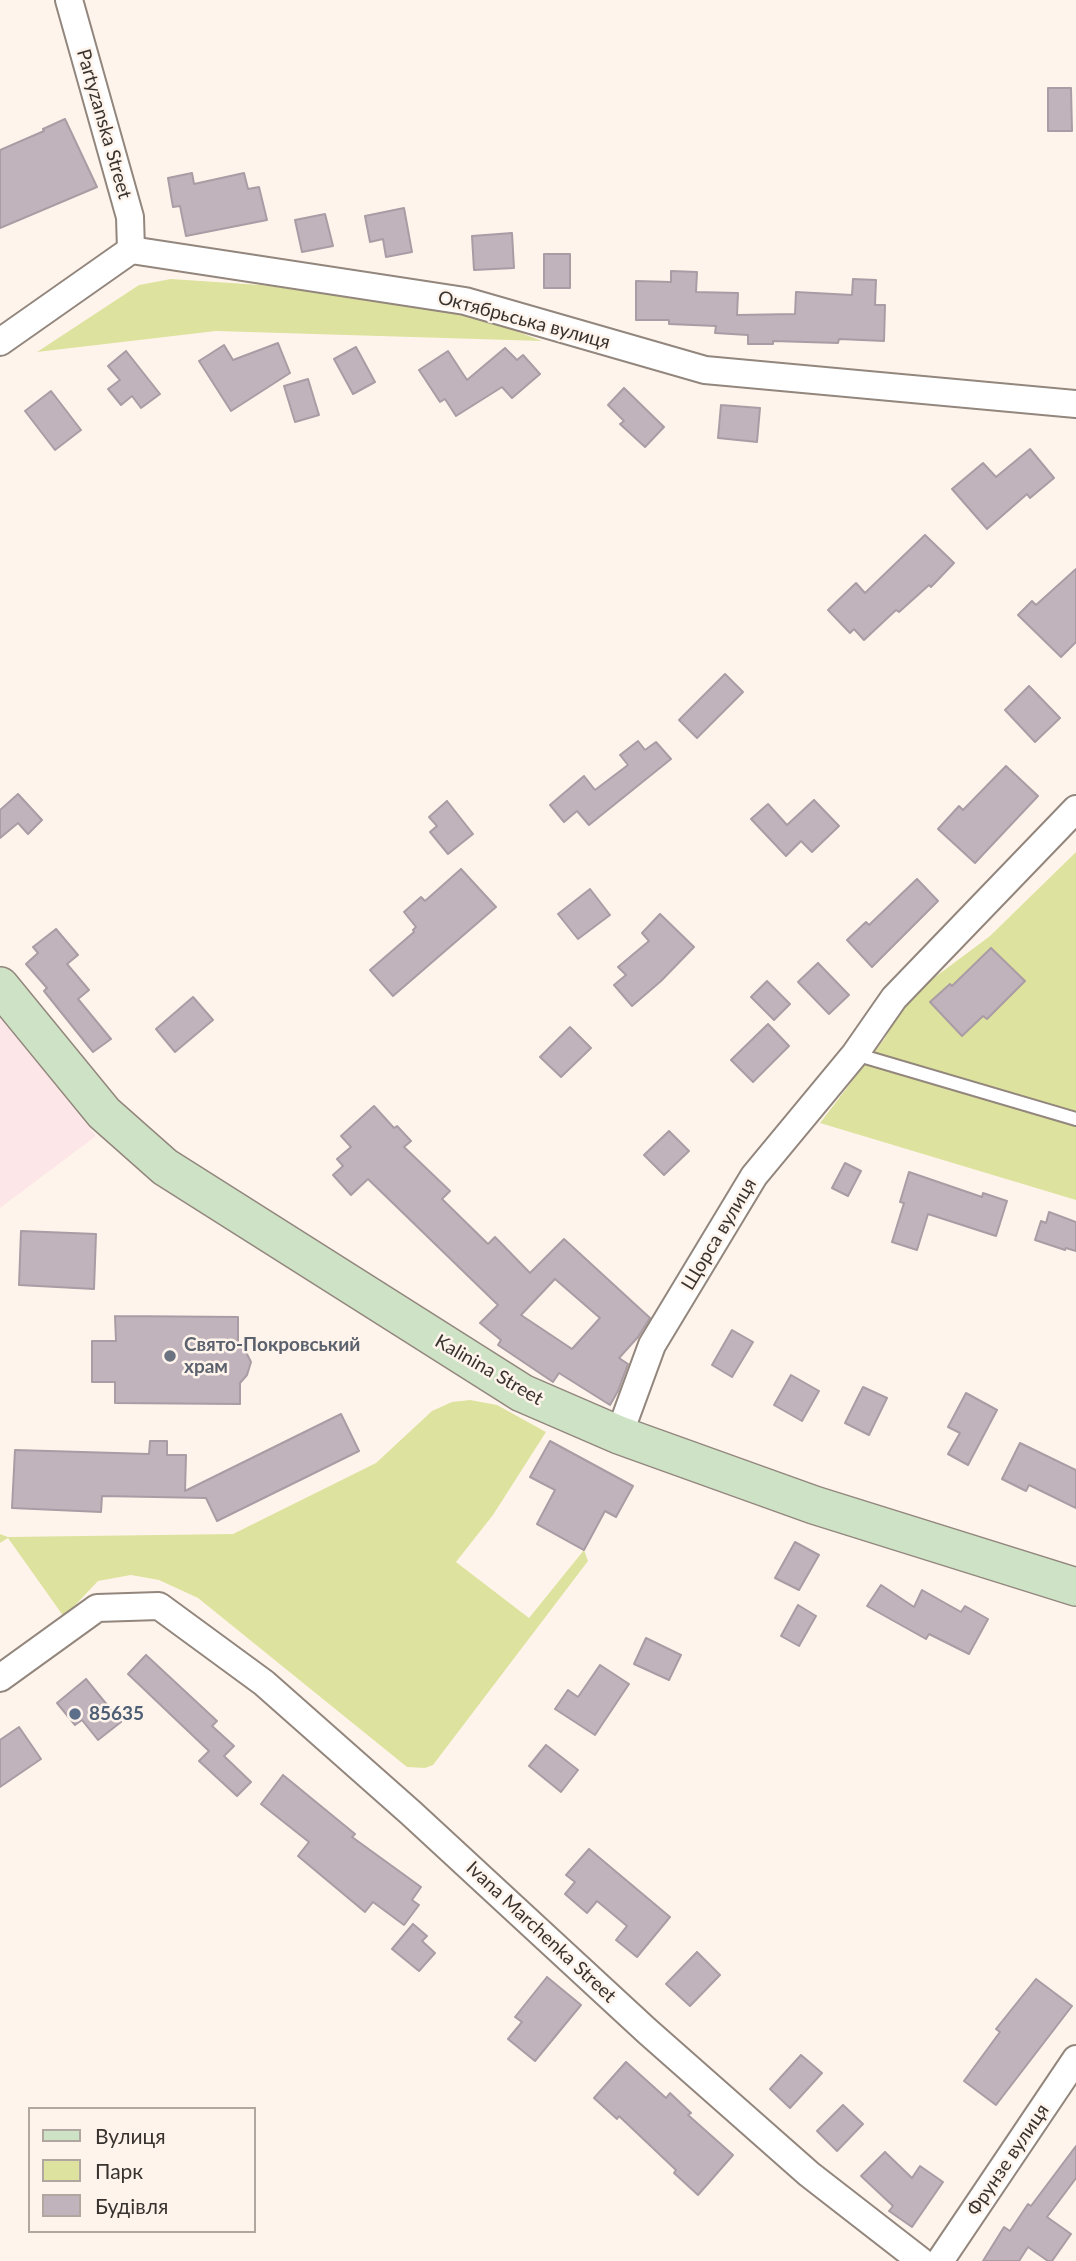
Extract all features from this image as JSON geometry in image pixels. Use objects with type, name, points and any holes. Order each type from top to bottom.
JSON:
[{"type":"street","name":"Partyzanska Street","points":[[69,0],[130,217],[131,250]]},
{"type":"street","points":[[0,342],[131,250]]},
{"type":"street","name":"Октябрьська вулиця","points":[[131,250],[465,301],[705,370],[1076,404]]},
{"type":"street","name":"Щорса вулиця","points":[[620,1435],[652,1345],[754,1176],[855,1054],[894,998],[1076,809]]},
{"type":"street","name":"Kalinina Street","points":[[0,986],[104,1113],[165,1167],[522,1393],[620,1435],[814,1505],[1076,1587]]},
{"type":"street","name":"Ivana Marchenka Street","points":[[0,1678],[97,1608],[159,1606],[264,1683],[411,1813],[647,2031],[809,2174],[921,2261]]},
{"type":"street","name":"Фрунзе вулиця","points":[[940,2261],[1076,2059]]},
{"type":"lane","points":[[855,1054],[1076,1119]]},
{"type":"shaded area","points":[[0,1017],[96,1136],[0,1208]]},
{"type":"green space","points":[[171,279],[261,285],[466,312],[542,341],[216,331],[37,352],[139,285]]},
{"type":"green space","points":[[1076,852],[1076,1200],[820,1123],[885,1038],[907,998],[990,936]]},
{"type":"green space","points":[[470,1400],[497,1405],[546,1432],[493,1515],[456,1562],[529,1618],[584,1550],[588,1561],[433,1765],[425,1768],[407,1767],[198,1598],[159,1580],[131,1575],[98,1581],[64,1617],[8,1538],[0,1543],[0,1534],[8,1537],[233,1534],[376,1463],[432,1411],[452,1402]]},
{"type":"building","points":[[1048,88],[1071,88],[1072,131],[1048,131]]},
{"type":"building","points":[[65,119],[97,187],[0,228],[0,150]]},
{"type":"building","points":[[192,173],[194,184],[244,173],[248,189],[259,187],[267,220],[186,236],[180,206],[173,207],[168,178]]},
{"type":"building","points":[[404,208],[412,252],[386,257],[383,239],[370,242],[365,216]]},
{"type":"building","points":[[325,214],[333,246],[302,252],[295,220]]},
{"type":"building","points":[[512,233],[514,268],[474,270],[472,236]]},
{"type":"building","points":[[544,254],[570,254],[570,288],[544,288]]},
{"type":"building","points":[[671,271],[697,272],[696,292],[738,293],[737,315],[795,314],[796,292],[852,295],[853,279],[876,280],[875,305],[885,305],[884,341],[839,339],[838,343],[773,341],[773,344],[748,344],[748,335],[715,333],[716,326],[669,324],[669,320],[636,320],[636,281],[671,282]]},
{"type":"building","points":[[278,343],[290,373],[231,411],[199,361],[224,345],[233,360]]},
{"type":"building","points":[[356,347],[375,382],[353,394],[334,359]]},
{"type":"building","points":[[505,348],[517,360],[523,355],[540,374],[512,398],[502,387],[456,416],[445,399],[440,402],[419,370],[448,351],[467,380]]},
{"type":"building","points":[[126,351],[160,394],[141,408],[132,396],[121,405],[108,389],[120,380],[108,366]]},
{"type":"building","points":[[308,379],[319,415],[295,422],[284,386]]},
{"type":"building","points":[[624,388],[664,427],[645,447],[620,424],[624,421],[608,405]]},
{"type":"building","points":[[51,391],[81,430],[55,450],[25,411]]},
{"type":"building","points":[[721,405],[760,408],[757,442],[718,438]]},
{"type":"building","points":[[1030,449],[1054,478],[1030,498],[1027,494],[987,529],[952,489],[983,463],[996,477]]},
{"type":"building","points":[[925,535],[954,563],[931,587],[929,585],[899,612],[896,610],[864,640],[854,629],[850,633],[828,610],[856,583],[865,593]]},
{"type":"building","points":[[1076,569],[1076,642],[1061,657],[1018,615],[1032,601],[1036,605]]},
{"type":"building","points":[[725,674],[743,692],[697,738],[679,720]]},
{"type":"building","points":[[1029,686],[1060,718],[1035,742],[1005,710]]},
{"type":"building","points":[[638,741],[645,750],[656,742],[671,759],[589,825],[577,811],[564,822],[550,805],[584,776],[595,790],[628,765],[620,755]]},
{"type":"building","points":[[1006,766],[1038,796],[975,863],[938,829],[959,806],[963,810]]},
{"type":"building","points":[[18,794],[42,820],[28,834],[18,823],[0,838],[0,810]]},
{"type":"building","points":[[814,800],[839,826],[812,852],[801,841],[786,856],[751,819],[768,804],[787,825]]},
{"type":"building","points":[[447,801],[473,834],[448,854],[430,832],[437,826],[429,817]]},
{"type":"building","points":[[461,869],[496,907],[393,996],[370,970],[414,932],[416,927],[404,912],[421,897],[425,901]]},
{"type":"building","points":[[917,879],[938,901],[872,967],[847,940],[866,922],[869,925]]},
{"type":"building","points":[[590,889],[610,915],[578,939],[558,914]]},
{"type":"building","points":[[660,914],[694,947],[632,1006],[614,985],[626,975],[618,967],[649,941],[642,933]]},
{"type":"building","points":[[56,929],[78,955],[67,964],[89,990],[78,999],[111,1039],[93,1052],[44,991],[47,988],[26,964],[38,953],[33,947]]},
{"type":"building","points":[[991,948],[1025,981],[987,1019],[983,1016],[962,1036],[930,1002],[950,984],[952,986]]},
{"type":"building","points":[[818,963],[849,995],[829,1014],[798,982]]},
{"type":"building","points":[[767,981],[790,1004],[774,1020],[751,997]]},
{"type":"building","points":[[193,997],[213,1020],[175,1052],[156,1029]]},
{"type":"building","points":[[768,1024],[789,1046],[753,1082],[731,1060]]},
{"type":"building","points":[[570,1027],[591,1048],[561,1077],[540,1057]]},
{"type":"building","points":[[374,1106],[394,1128],[397,1126],[411,1141],[404,1147],[450,1191],[442,1199],[488,1244],[495,1237],[530,1273],[564,1239],[650,1318],[638,1337],[619,1358],[628,1364],[610,1405],[559,1373],[553,1382],[498,1345],[501,1340],[480,1323],[498,1305],[368,1179],[351,1195],[333,1175],[343,1166],[337,1159],[351,1147],[341,1136]],"holes":[[[555,1279],[600,1318],[572,1349],[521,1315]]]},
{"type":"building","points":[[669,1131],[689,1151],[664,1175],[644,1155]]},
{"type":"building","points":[[845,1163],[861,1171],[848,1196],[832,1188]]},
{"type":"building","points":[[909,1172],[982,1197],[983,1193],[1007,1201],[996,1236],[928,1214],[917,1250],[892,1242],[904,1203],[900,1202]]},
{"type":"building","points":[[1049,1212],[1076,1222],[1076,1251],[1035,1240],[1041,1221],[1046,1223]]},
{"type":"building","points":[[21,1231],[96,1234],[94,1289],[19,1285]]},
{"type":"building","name":"Свято-Покровський храм","points":[[115,1316],[238,1317],[238,1343],[251,1362],[247,1375],[240,1383],[240,1404],[115,1403],[115,1382],[92,1382],[92,1341],[116,1341]]},
{"type":"building","points":[[732,1330],[753,1342],[732,1377],[712,1365]]},
{"type":"building","points":[[791,1375],[819,1391],[802,1421],[774,1405]]},
{"type":"building","points":[[863,1387],[887,1398],[869,1435],[845,1423]]},
{"type":"building","points":[[966,1393],[997,1410],[968,1465],[948,1454],[960,1433],[948,1427]]},
{"type":"building","points":[[341,1414],[359,1451],[217,1521],[206,1498],[102,1496],[101,1512],[12,1508],[15,1450],[149,1454],[150,1441],[167,1441],[167,1455],[186,1455],[185,1491]]},
{"type":"building","points":[[550,1441],[633,1486],[616,1517],[605,1511],[584,1550],[537,1524],[555,1490],[530,1477]]},
{"type":"building","points":[[1020,1443],[1076,1470],[1076,1508],[1029,1485],[1026,1491],[1002,1479]]},
{"type":"building","points":[[795,1542],[819,1555],[799,1590],[775,1578]]},
{"type":"building","points":[[881,1585],[914,1607],[922,1590],[961,1612],[965,1606],[988,1619],[969,1654],[929,1634],[926,1639],[867,1606]]},
{"type":"building","points":[[798,1605],[816,1616],[799,1646],[781,1636]]},
{"type":"building","points":[[646,1638],[681,1655],[669,1680],[634,1664]]},
{"type":"building","points":[[146,1655],[217,1721],[212,1726],[234,1746],[224,1756],[251,1782],[237,1796],[199,1761],[209,1751],[128,1674]]},
{"type":"building","points":[[600,1665],[629,1684],[595,1735],[555,1709],[568,1690],[578,1697]]},
{"type":"building","points":[[86,1679],[121,1722],[98,1740],[82,1720],[75,1725],[57,1703]]},
{"type":"building","points":[[19,1727],[41,1759],[0,1787],[0,1740]]},
{"type":"building","points":[[546,1745],[578,1770],[561,1792],[529,1766]]},
{"type":"building","points":[[283,1775],[355,1834],[352,1837],[421,1887],[412,1900],[419,1905],[404,1925],[373,1902],[365,1912],[298,1856],[309,1842],[261,1804]]},
{"type":"building","points":[[589,1849],[670,1917],[637,1957],[616,1940],[627,1926],[597,1901],[587,1913],[565,1894],[575,1882],[566,1875]]},
{"type":"building","points":[[413,1924],[427,1936],[422,1941],[435,1953],[419,1971],[392,1949]]},
{"type":"building","points":[[697,1952],[720,1975],[690,2006],[666,1984]]},
{"type":"building","points":[[547,1977],[581,2005],[535,2061],[508,2039],[522,2022],[515,2017]]},
{"type":"building","points":[[1036,1979],[1072,2006],[996,2105],[964,2081],[1000,2032],[996,2029]]},
{"type":"building","points":[[801,2055],[822,2073],[790,2108],[770,2089]]},
{"type":"building","points":[[626,2062],[666,2098],[670,2093],[691,2113],[688,2115],[733,2155],[698,2195],[674,2173],[676,2170],[619,2116],[617,2119],[594,2098]]},
{"type":"building","points":[[843,2105],[863,2124],[837,2151],[817,2131]]},
{"type":"building","points":[[1076,2146],[1076,2178],[1047,2217],[1071,2234],[1052,2261],[1028,2247],[1019,2261],[983,2261],[1004,2227],[1010,2231],[1028,2204],[1031,2206]]},
{"type":"building","points":[[885,2152],[912,2178],[920,2166],[943,2182],[912,2227],[889,2211],[893,2206],[861,2176]]},
{"type":"place","name":"Свято-Покровський храм","points":[[170,1356]]},
{"type":"place","name":"85635","points":[[75,1714]]}]
